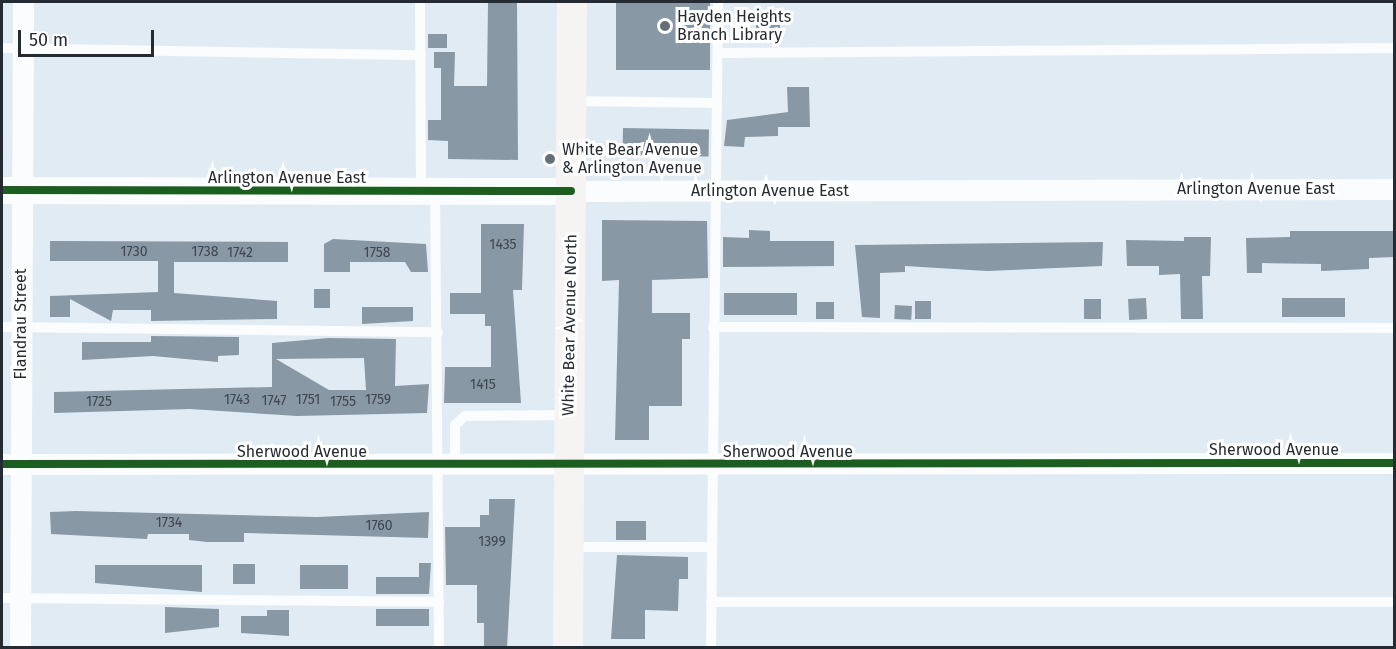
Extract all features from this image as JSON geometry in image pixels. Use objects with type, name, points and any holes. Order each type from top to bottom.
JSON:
[{"type":"main road","name":"White Bear Avenue North","points":[[568,648],[572,2]]},
{"type":"street","name":"Flandrau Street","points":[[20,648],[11,598],[12,48],[23,2]]},
{"type":"street","name":"Arlington Avenue East","points":[[12,190],[717,192],[1395,189]]},
{"type":"street","name":"Sherwood Avenue","points":[[11,464],[712,466],[1395,463]]},
{"type":"lane","points":[[420,2],[428,192],[447,465],[439,648]]},
{"type":"lane","points":[[711,648],[713,327],[717,192],[715,103],[719,53],[718,2]]},
{"type":"lane","points":[[12,48],[421,55]]},
{"type":"lane","points":[[719,53],[1395,48]]},
{"type":"lane","points":[[572,100],[715,103]]},
{"type":"lane","points":[[713,327],[1395,328]]},
{"type":"lane","points":[[11,328],[438,332]]},
{"type":"lane","points":[[447,465],[455,425],[465,416],[569,416]]},
{"type":"lane","points":[[568,547],[712,547]]},
{"type":"lane","points":[[11,598],[440,603]]},
{"type":"lane","points":[[711,602],[1395,602]]},
{"type":"building","points":[[488,2],[517,2],[518,160],[448,159],[448,141],[428,140],[428,120],[441,120],[441,68],[434,68],[434,52],[455,52],[454,86],[487,86]]},
{"type":"building","points":[[616,2],[710,2],[710,70],[616,70]]},
{"type":"building","points":[[756,11],[780,11],[780,41],[756,41]]},
{"type":"building","points":[[428,34],[447,34],[447,48],[428,48]]},
{"type":"building","points":[[787,87],[809,87],[810,127],[778,127],[778,136],[745,137],[744,147],[724,146],[727,120],[788,112]]},
{"type":"building","points":[[623,128],[709,130],[709,156],[623,155]]},
{"type":"building","points":[[602,220],[707,221],[708,278],[652,280],[652,313],[690,313],[690,339],[682,339],[682,406],[649,406],[649,440],[615,440],[619,280],[602,281]]},
{"type":"building","points":[[481,224],[524,224],[522,290],[513,290],[521,403],[444,403],[445,367],[491,367],[491,326],[485,326],[485,314],[450,314],[450,293],[481,293]]},
{"type":"building","points":[[749,230],[770,231],[770,241],[834,241],[834,266],[723,267],[723,237],[749,238]]},
{"type":"building","points":[[1290,231],[1395,231],[1395,257],[1369,258],[1369,269],[1321,271],[1321,264],[1262,263],[1262,273],[1247,273],[1246,238],[1290,237]]},
{"type":"building","points":[[1184,237],[1211,237],[1210,276],[1202,276],[1203,319],[1181,319],[1180,274],[1159,275],[1159,266],[1127,266],[1126,240],[1184,241]]},
{"type":"building","points":[[333,239],[426,244],[428,272],[411,272],[405,262],[350,262],[350,272],[324,272],[324,244]]},
{"type":"building","points":[[50,241],[288,242],[288,262],[174,262],[174,293],[277,301],[277,319],[151,321],[151,310],[113,310],[111,321],[70,299],[70,317],[50,317],[50,296],[158,292],[158,261],[50,261]]},
{"type":"building","points":[[1103,242],[1102,266],[987,271],[905,266],[905,272],[880,273],[880,318],[862,317],[855,245]]},
{"type":"building","points":[[314,289],[330,289],[330,308],[314,308]]},
{"type":"building","points":[[724,293],[797,293],[797,315],[724,315]]},
{"type":"building","points":[[1146,298],[1147,319],[1129,320],[1128,299]]},
{"type":"building","points":[[1282,298],[1345,298],[1345,317],[1282,317]]},
{"type":"building","points":[[1084,299],[1101,299],[1101,319],[1084,319]]},
{"type":"building","points":[[915,301],[931,301],[931,319],[915,319]]},
{"type":"building","points":[[816,302],[834,302],[834,319],[816,319]]},
{"type":"building","points":[[895,305],[912,306],[911,320],[894,319]]},
{"type":"building","points":[[362,307],[413,307],[413,321],[362,324]]},
{"type":"building","points":[[151,336],[239,337],[239,355],[218,356],[218,362],[153,356],[82,360],[82,342],[151,342]]},
{"type":"building","points":[[328,338],[396,339],[395,386],[429,384],[427,413],[297,416],[190,409],[54,413],[54,392],[272,387],[272,343]],"holes":[[[364,358],[366,390],[329,390],[276,359]]]},
{"type":"building","points":[[489,499],[515,499],[507,648],[484,648],[484,623],[477,623],[477,585],[446,585],[445,527],[480,527],[480,515],[489,515]]},
{"type":"building","points":[[50,512],[317,517],[429,512],[428,538],[244,533],[244,542],[207,542],[189,540],[189,534],[148,534],[147,539],[51,534]]},
{"type":"building","points":[[616,521],[646,521],[646,540],[616,540]]},
{"type":"building","points":[[617,555],[688,557],[688,579],[679,579],[678,611],[645,610],[645,639],[611,639]]},
{"type":"building","points":[[419,563],[431,563],[429,594],[376,594],[376,577],[419,577]]},
{"type":"building","points":[[233,564],[255,564],[255,584],[233,584]]},
{"type":"building","points":[[95,565],[202,565],[202,592],[95,583]]},
{"type":"building","points":[[300,565],[348,565],[348,589],[300,589]]},
{"type":"building","points":[[165,607],[219,609],[219,627],[165,633]]},
{"type":"building","points":[[376,609],[429,609],[429,626],[376,626]]},
{"type":"building","points":[[267,610],[289,610],[289,636],[241,633],[241,616],[267,616]]},
{"type":"cycle path","points":[[2,190],[571,191]]},
{"type":"cycle path","points":[[2,464],[1394,463]]},
{"type":"place","name":"Hayden Heights Branch Library","points":[[665,26]]},
{"type":"place","name":"White Bear Avenue & Arlington Avenue","points":[[550,159]]}]
